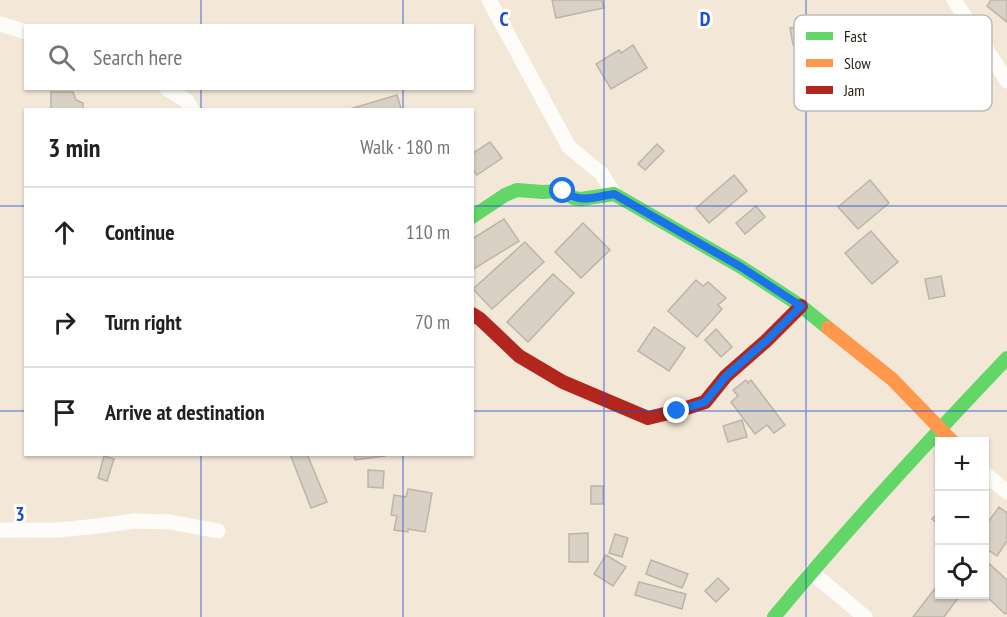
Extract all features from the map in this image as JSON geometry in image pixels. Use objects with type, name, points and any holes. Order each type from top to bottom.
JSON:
[{"type":"street","points":[[489,0],[569,147],[602,174],[614,194],[741,267],[801,306],[892,379],[949,437]]},
{"type":"street","points":[[954,0],[964,15]]},
{"type":"street","points":[[0,24],[24,31]]},
{"type":"street","points":[[992,58],[1007,81]]},
{"type":"street","points":[[169,90],[187,101],[191,108]]},
{"type":"street","points":[[474,216],[499,198],[526,189],[540,193],[563,191],[574,199],[614,194]]},
{"type":"street","points":[[474,315],[519,356],[563,382],[648,418],[705,402],[726,376],[801,306]]},
{"type":"street","points":[[774,617],[811,572],[1007,358]]},
{"type":"street","points":[[989,477],[1007,492]]},
{"type":"street","points":[[0,530],[58,530],[135,521],[170,522],[218,531]]},
{"type":"street","points":[[811,572],[865,617]]},
{"type":"building","points":[[552,0],[602,0],[604,8],[556,18]]},
{"type":"building","points":[[991,0],[1007,0],[1007,22],[987,6]]},
{"type":"building","points":[[794,27],[794,45],[793,45],[790,28]]},
{"type":"building","points":[[633,45],[647,68],[611,89],[596,64],[619,50],[621,53]]},
{"type":"building","points":[[51,92],[73,92],[76,100],[83,103],[83,108],[51,108]]},
{"type":"building","points":[[397,95],[401,108],[353,108]]},
{"type":"building","points":[[490,142],[502,158],[477,175],[474,171],[474,153]]},
{"type":"building","points":[[657,144],[664,151],[645,170],[638,164]]},
{"type":"building","points":[[734,175],[747,191],[709,223],[696,208]]},
{"type":"building","points":[[870,180],[889,203],[858,229],[838,207]]},
{"type":"building","points":[[756,206],[765,217],[745,234],[736,223]]},
{"type":"building","points":[[504,219],[519,241],[474,269],[474,238]]},
{"type":"building","points":[[583,223],[610,250],[581,278],[555,252]]},
{"type":"building","points":[[871,231],[898,262],[872,284],[845,253]]},
{"type":"building","points":[[525,242],[544,262],[492,309],[474,288]]},
{"type":"building","points":[[553,274],[574,293],[528,342],[507,322]]},
{"type":"building","points":[[941,276],[945,296],[929,299],[925,279]]},
{"type":"building","points":[[696,280],[703,286],[708,282],[726,298],[718,305],[722,309],[697,337],[668,311]]},
{"type":"building","points":[[654,327],[685,348],[669,371],[638,351]]},
{"type":"building","points":[[716,329],[732,347],[721,357],[705,340]]},
{"type":"building","points":[[746,380],[748,383],[751,380],[785,425],[774,433],[767,425],[755,434],[731,402],[738,396],[733,390]]},
{"type":"building","points":[[742,420],[747,437],[728,442],[723,426]]},
{"type":"building","points":[[104,456],[114,459],[107,481],[98,478]]},
{"type":"building","points":[[291,456],[308,456],[327,502],[311,508]]},
{"type":"building","points":[[354,456],[385,456],[355,460]]},
{"type":"building","points":[[368,470],[384,471],[383,488],[368,487]]},
{"type":"building","points":[[591,486],[603,486],[603,504],[591,504]]},
{"type":"building","points":[[408,489],[432,493],[425,532],[408,529],[408,532],[394,530],[397,516],[391,515],[394,495],[406,497]]},
{"type":"building","points":[[999,507],[1007,513],[1007,541],[997,556],[989,550],[989,521]]},
{"type":"building","points":[[588,533],[588,562],[569,562],[569,534]]},
{"type":"building","points":[[615,534],[628,538],[622,557],[609,553]]},
{"type":"building","points":[[606,555],[626,567],[613,586],[594,574]]},
{"type":"building","points":[[651,560],[688,574],[682,588],[646,574]]},
{"type":"building","points":[[989,564],[1007,580],[1007,612],[1005,614],[989,599]]},
{"type":"building","points":[[718,578],[729,589],[716,602],[705,591]]},
{"type":"building","points":[[639,582],[686,594],[682,609],[635,595]]},
{"type":"building","points":[[935,588],[935,599],[957,599],[944,617],[913,617]]},
{"type":"traffic: fast","points":[[474,216],[505,195],[517,190],[561,191],[581,199],[614,194],[741,267],[801,306],[828,328]]},
{"type":"traffic: fast","points":[[774,617],[888,486],[1007,358]]},
{"type":"traffic: slow","points":[[828,328],[892,379],[948,437]]},
{"type":"traffic: jam","points":[[474,315],[519,356],[563,382],[648,418],[705,402],[726,376],[801,306]]},
{"type":"route","points":[[563,191],[574,199],[614,194],[741,267],[801,306],[726,376],[705,402],[677,411]]}]
